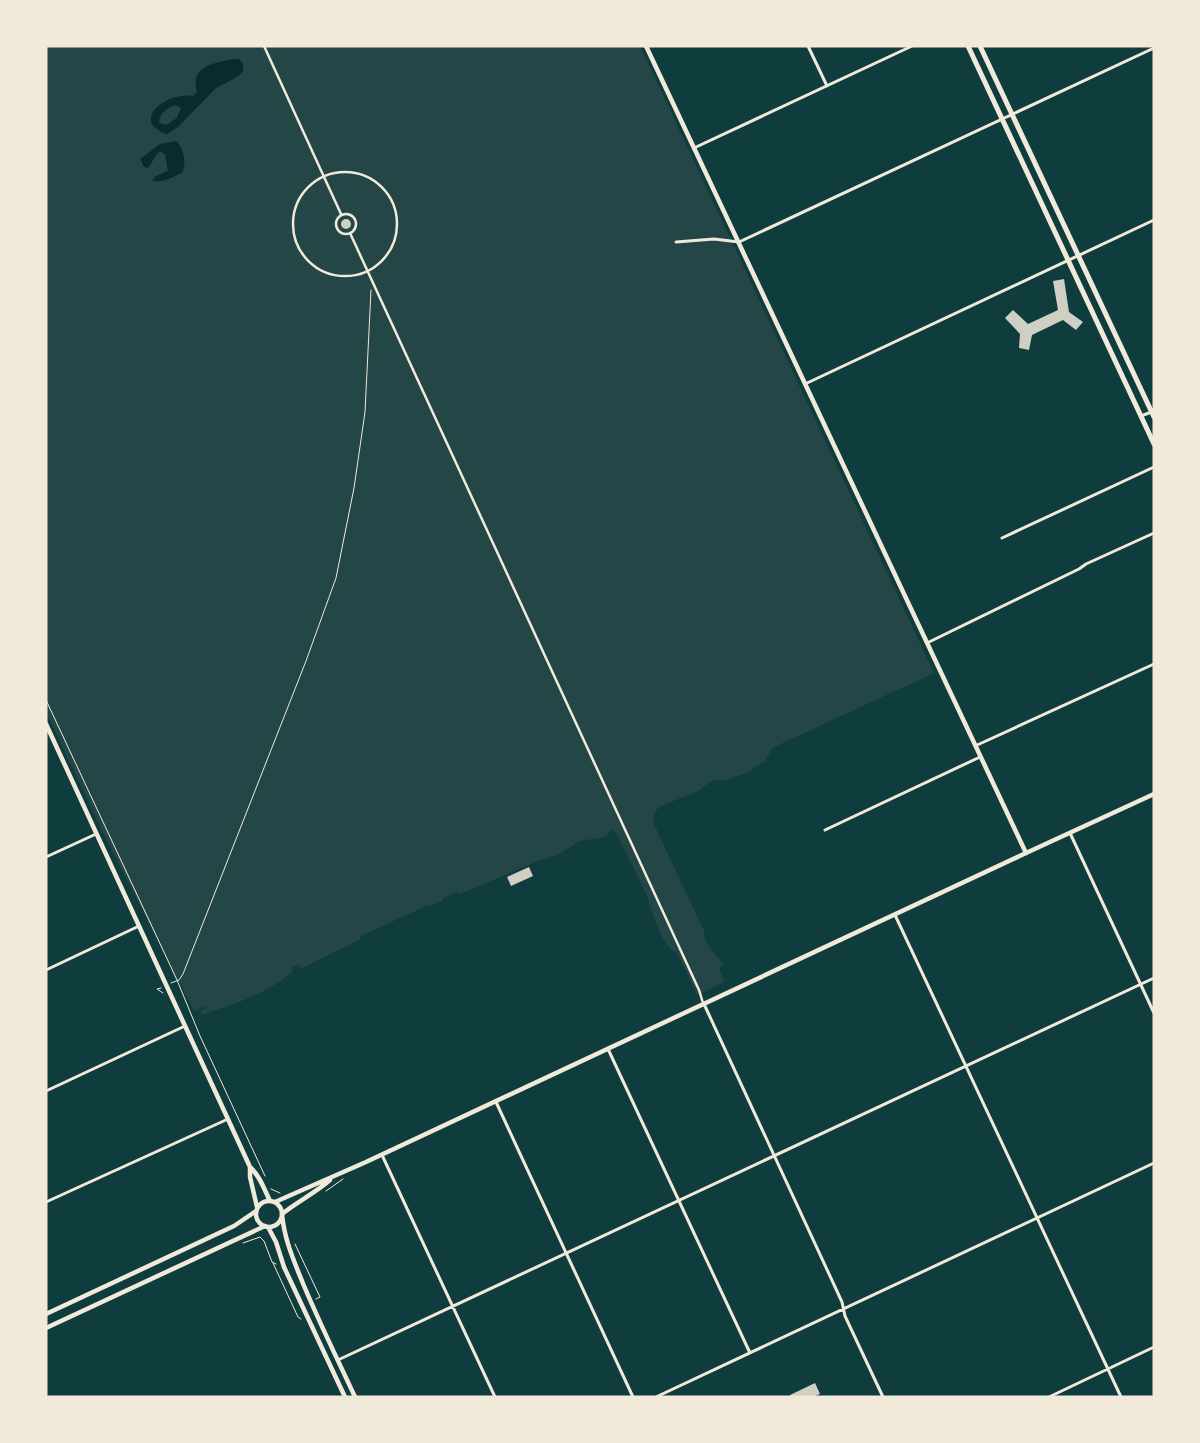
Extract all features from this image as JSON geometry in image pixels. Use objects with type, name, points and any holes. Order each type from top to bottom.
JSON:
[{"type":"main road","points":[[646,46],[1026,854]]},
{"type":"main road","points":[[968,46],[1154,444]]},
{"type":"main road","points":[[980,46],[1153,413]]},
{"type":"main road","points":[[46,724],[250,1167],[258,1221],[266,1227],[276,1242],[284,1267],[345,1397]]},
{"type":"main road","points":[[46,1314],[234,1226],[257,1209],[262,1202],[272,1202],[313,1184],[331,1179],[1154,794]]},
{"type":"main road","points":[[250,1167],[257,1173],[264,1191],[272,1202],[279,1206],[284,1232],[291,1252],[311,1302],[355,1397]]},
{"type":"main road","points":[[46,1328],[279,1222],[282,1214],[319,1190],[331,1179]]},
{"type":"main road","points":[[114,1282],[119,1294]]},
{"type":"street","points":[[264,46],[341,214]]},
{"type":"street","points":[[808,46],[827,86]]},
{"type":"street","points":[[694,148],[912,46]]},
{"type":"street","points":[[676,242],[714,239],[738,242],[1154,48]]},
{"type":"street","points":[[338,172],[353,173],[367,177],[379,184],[395,208],[397,223],[395,238],[389,251],[380,262],[367,271],[349,275],[330,273],[318,268],[300,250],[295,239],[293,227],[298,203],[304,192],[324,176],[338,172]]},
{"type":"street","points":[[341,214],[348,214],[356,221],[355,228],[350,233],[341,233],[336,228],[336,222],[341,214]]},
{"type":"street","points":[[805,384],[1154,220]]},
{"type":"street","points":[[350,233],[842,1302],[846,1318],[883,1397]]},
{"type":"street","points":[[1141,416],[1153,413]]},
{"type":"street","points":[[1002,538],[1154,467]]},
{"type":"street","points":[[927,643],[1086,564],[1154,533]]},
{"type":"street","points":[[975,746],[1154,664]]},
{"type":"street","points":[[825,830],[980,757]]},
{"type":"street","points":[[1070,833],[1154,1012]]},
{"type":"street","points":[[46,857],[96,834]]},
{"type":"street","points":[[895,915],[1121,1397]]},
{"type":"street","points":[[46,970],[139,926]]},
{"type":"street","points":[[338,1360],[1154,978]]},
{"type":"street","points":[[46,1091],[185,1026]]},
{"type":"street","points":[[608,1049],[750,1353]]},
{"type":"street","points":[[496,1102],[633,1397]]},
{"type":"street","points":[[46,1202],[228,1119]]},
{"type":"street","points":[[382,1155],[495,1397]]},
{"type":"street","points":[[656,1397],[1154,1163]]},
{"type":"street","points":[[1048,1397],[1154,1347]]},
{"type":"path","points":[[176,981],[183,974],[336,578],[354,488],[365,412],[370,292],[373,284]]},
{"type":"path","points":[[46,700],[266,1179]]},
{"type":"path","points":[[159,988],[157,989],[161,993]]},
{"type":"path","points":[[323,1192],[334,1186]]},
{"type":"path","points":[[268,1188],[279,1193],[284,1192]]},
{"type":"path","points":[[243,1243],[258,1237],[264,1241],[272,1262],[300,1318]]},
{"type":"path","points":[[264,1241],[269,1238]]},
{"type":"path","points":[[293,1241],[320,1297],[316,1299]]},
{"type":"path","points":[[272,1262],[278,1264]]},
{"type":"shaded area","points":[[46,46],[640,46],[934,673],[772,748],[766,760],[748,772],[726,780],[713,780],[698,791],[659,807],[655,812],[653,822],[704,931],[704,936],[710,948],[723,964],[719,969],[725,982],[697,995],[676,950],[675,953],[663,939],[640,880],[617,834],[612,830],[605,837],[579,841],[556,856],[538,861],[460,894],[457,892],[442,899],[442,901],[426,906],[361,936],[359,940],[302,968],[299,968],[300,964],[293,966],[292,972],[283,979],[251,997],[204,1014],[199,1013],[209,1005],[194,1011],[99,825],[46,712]]},
{"type":"shaded area","points":[[239,59],[243,64],[243,72],[216,88],[178,127],[167,134],[156,128],[151,122],[156,108],[163,102],[173,98],[193,96],[197,92],[196,83],[200,71],[210,65]],"holes":[[[175,105],[181,108],[177,118],[166,125],[159,123],[162,114],[166,110]]]},
{"type":"shaded area","points":[[176,141],[184,155],[183,172],[172,178],[152,181],[156,176],[168,171],[165,155],[160,151],[148,168],[144,167],[140,159],[160,144]]},
{"type":"building","points":[[344,219],[348,219],[351,224],[350,228],[344,229],[341,226],[341,222]]},
{"type":"building","points":[[1064,279],[1069,312],[1083,322],[1076,330],[1063,320],[1032,335],[1029,350],[1019,348],[1020,334],[1005,318],[1013,310],[1028,324],[1058,310],[1053,281]]},
{"type":"building","points":[[529,867],[533,876],[511,886],[507,877]]},
{"type":"building","points":[[815,1383],[820,1394],[813,1397],[791,1397],[790,1395]]}]
